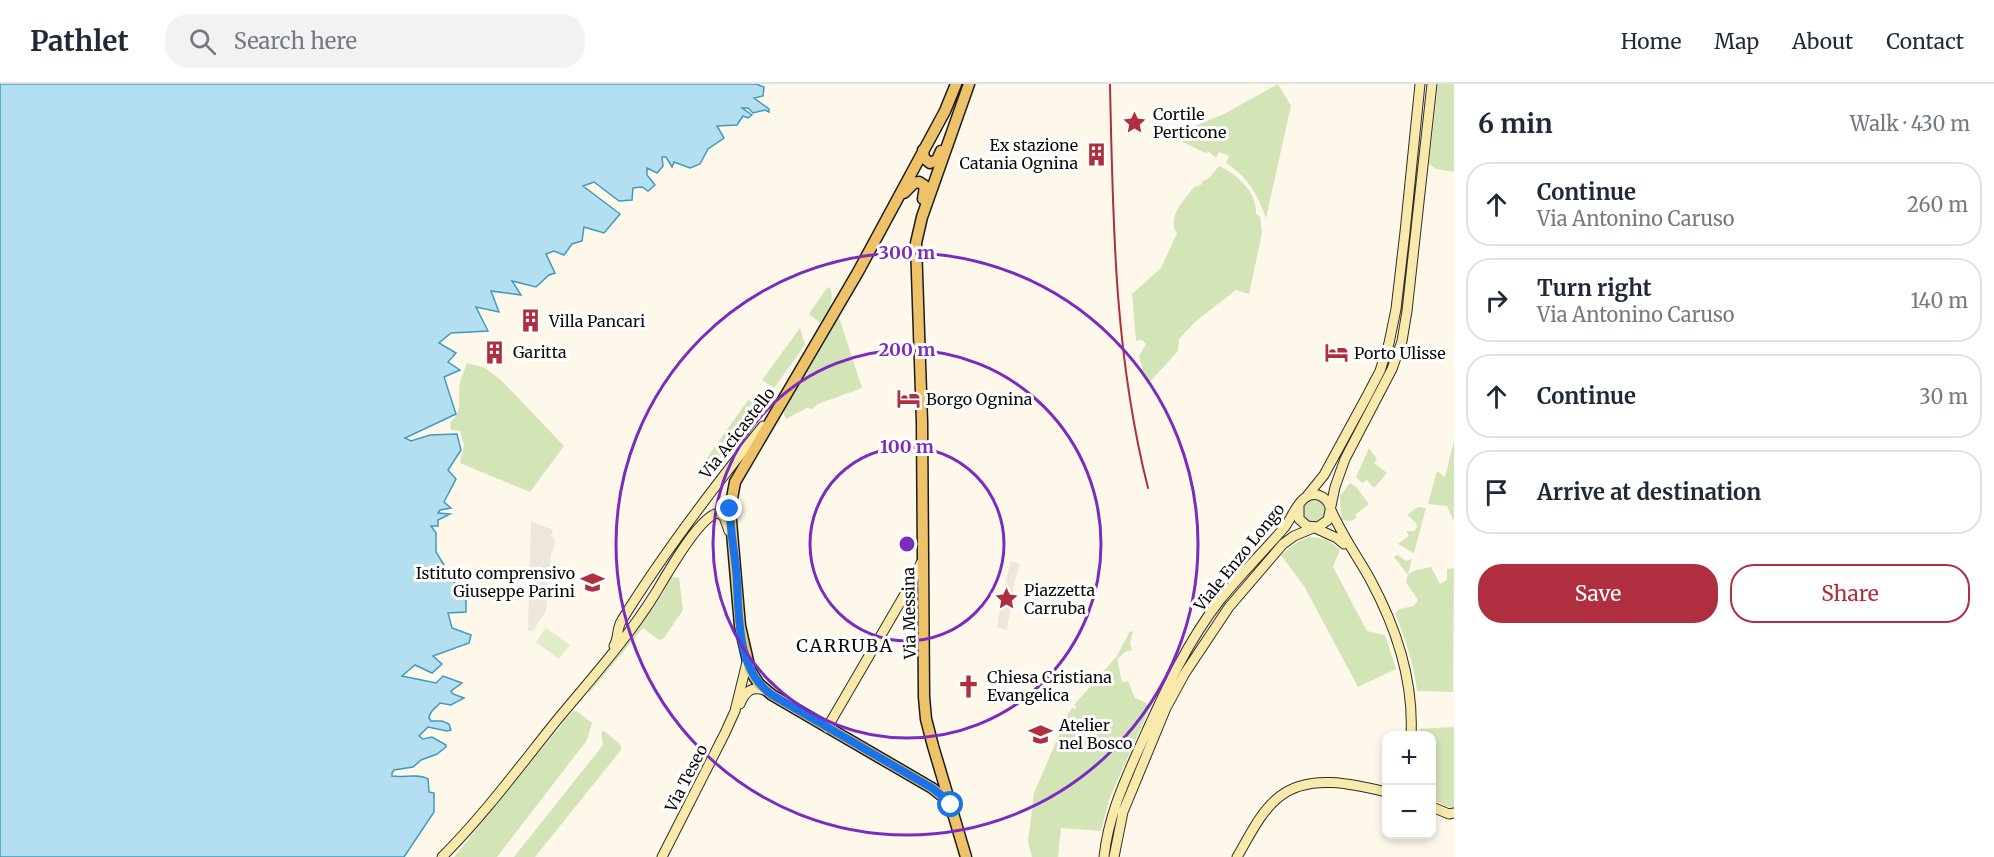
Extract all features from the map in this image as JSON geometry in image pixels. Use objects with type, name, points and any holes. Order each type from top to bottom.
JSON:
[{"type":"main road","points":[[956,84],[945,111],[923,150],[924,158],[928,162],[937,160],[951,119],[960,107]]},
{"type":"main road","name":"Via Messina","points":[[966,857],[942,780],[926,719],[924,697],[922,422],[916,243],[922,217],[969,84]]},
{"type":"main road","name":"Viale Enzo Longo","points":[[1104,857],[1115,805],[1158,704],[1177,667],[1220,601],[1285,526],[1301,502],[1324,475],[1380,371],[1389,343],[1401,263],[1420,84]]},
{"type":"main road","points":[[1314,528],[1326,522],[1345,459],[1387,381],[1402,341],[1432,84]]},
{"type":"main road","name":"Via Acicastello","points":[[602,665],[617,641],[618,628],[711,490],[778,408],[858,272],[923,150]]},
{"type":"main road","points":[[894,205],[914,183],[922,183],[926,189],[920,206],[922,217]]},
{"type":"main road","points":[[764,690],[754,678],[747,662],[740,626],[730,509],[735,482],[773,421],[778,408]]},
{"type":"main road","points":[[1357,558],[1337,538],[1307,526],[1299,519],[1301,502],[1311,495],[1326,499],[1342,535],[1357,558],[1376,592],[1399,646],[1405,667],[1411,731]]},
{"type":"main road","name":"Via Acicastello","points":[[459,840],[631,630],[705,520],[719,513],[724,517],[731,540]]},
{"type":"main road","name":"Viale Enzo Longo","points":[[1114,857],[1123,812],[1167,708],[1185,673],[1229,607],[1283,544],[1314,528]]},
{"type":"main road","points":[[828,728],[919,570],[922,556]]},
{"type":"main road","points":[[618,628],[621,633],[626,632],[646,608]]},
{"type":"main road","points":[[735,711],[747,662]]},
{"type":"main road","points":[[735,711],[750,690],[756,688],[764,690],[932,788],[946,799],[952,813]]},
{"type":"main road","name":"Via Teseo","points":[[662,857],[735,711]]},
{"type":"main road","points":[[932,788],[941,788],[942,780]]},
{"type":"main road","points":[[1237,857],[1262,815],[1290,790],[1317,783],[1338,782],[1362,791],[1382,792]]},
{"type":"main road","points":[[1436,809],[1449,814],[1454,813]]},
{"type":"main road","points":[[442,857],[459,840]]},
{"type":"main road","points":[[449,857],[459,840]]},
{"type":"green space","points":[[1278,84],[1291,106],[1266,218],[1251,187],[1226,163],[1229,156],[1219,152],[1216,158],[1209,152],[1205,153],[1171,136],[1224,114]]},
{"type":"green space","points":[[1438,84],[1454,84],[1454,172],[1436,169],[1429,164]]},
{"type":"green space","points":[[1219,166],[1233,174],[1245,185],[1253,198],[1256,214],[1260,216],[1262,233],[1249,294],[1236,290],[1196,321],[1179,339],[1178,351],[1147,385],[1139,356],[1146,344],[1142,340],[1136,341],[1132,294],[1161,268],[1177,233],[1174,227],[1175,215],[1182,203],[1194,187],[1201,185]]},
{"type":"green space","points":[[830,287],[832,297],[830,306],[820,323],[809,314],[826,289]]},
{"type":"green space","points":[[839,317],[862,388],[818,404],[812,409],[807,408],[786,419],[784,411]]},
{"type":"green space","points":[[800,328],[805,345],[774,388],[762,380]]},
{"type":"green space","points":[[467,363],[485,368],[501,380],[564,446],[530,492],[460,463],[464,445],[460,431],[451,430],[450,422],[459,409],[460,382]]},
{"type":"green space","points":[[748,400],[760,407],[744,429],[742,428],[738,433],[741,435],[709,481],[697,472]]},
{"type":"green space","points":[[1454,441],[1454,522],[1447,506],[1428,504],[1437,471],[1445,477]]},
{"type":"green space","points":[[1369,448],[1377,459],[1374,463],[1387,473],[1374,488],[1367,480],[1362,483],[1356,477]]},
{"type":"green space","points":[[1350,483],[1369,504],[1351,521],[1341,520],[1340,496]]},
{"type":"green space","points":[[1314,500],[1319,501],[1325,507],[1325,517],[1319,523],[1314,524],[1309,523],[1303,517],[1302,512],[1303,507],[1309,501]]},
{"type":"green space","points":[[1418,507],[1426,508],[1414,553],[1398,544],[1409,536],[1406,531],[1414,531],[1417,527],[1407,515]]},
{"type":"green space","points":[[1311,537],[1327,540],[1340,550],[1333,567],[1367,631],[1385,635],[1396,669],[1358,687],[1304,586],[1281,555],[1299,541]]},
{"type":"green space","points":[[1398,555],[1406,561],[1412,559],[1408,574],[1431,567],[1440,584],[1447,580],[1447,569],[1454,568],[1453,692],[1417,691],[1406,642],[1395,613],[1400,609],[1414,606],[1418,600],[1406,582],[1408,575],[1394,557]]},
{"type":"green space","points":[[671,577],[679,578],[683,610],[664,638],[659,640],[643,628],[587,693],[660,598]]},
{"type":"green space","points":[[546,628],[570,645],[559,659],[536,642]]},
{"type":"green space","points":[[1130,631],[1133,632],[1130,643],[1132,650],[1125,652],[1117,659],[1122,682],[1128,681],[1135,698],[1151,705],[1109,800],[1101,831],[1061,828],[1058,857],[1032,857],[1028,842],[1034,793],[1067,716],[1117,656]]},
{"type":"green space","points":[[577,711],[592,723],[587,740],[497,857],[454,857],[572,712]]},
{"type":"green space","points":[[1454,727],[1454,807],[1452,808],[1436,802],[1436,731],[1419,731],[1419,729]]},
{"type":"green space","points":[[604,731],[620,744],[621,750],[535,857],[514,857],[603,745],[601,732]]},
{"type":"shaded area","points":[[531,521],[553,530],[551,536],[555,540],[551,554],[546,611],[533,631],[528,631]]},
{"type":"shaded area","name":"Piazzetta Carruba","points":[[1011,561],[1020,564],[1014,584],[1007,630],[997,627]]},
{"type":"water","points":[[0,84],[756,84],[764,87],[763,96],[754,98],[769,109],[769,112],[765,110],[753,113],[748,108],[742,108],[752,115],[748,118],[743,116],[737,125],[717,126],[724,138],[708,149],[700,164],[690,168],[674,162],[672,167],[666,157],[662,157],[663,166],[657,173],[647,168],[647,175],[655,185],[648,191],[642,187],[633,188],[632,200],[619,201],[594,182],[583,186],[620,214],[604,233],[584,227],[582,241],[572,244],[564,255],[554,251],[546,254],[555,273],[549,275],[536,287],[512,281],[521,295],[491,291],[499,312],[476,307],[488,331],[451,333],[439,343],[456,353],[448,362],[460,370],[444,377],[456,414],[405,438],[411,441],[430,435],[457,434],[461,450],[448,470],[456,479],[444,502],[451,508],[440,510],[438,513],[450,514],[438,520],[438,526],[431,526],[436,533],[436,552],[466,601],[466,612],[448,613],[452,628],[471,635],[469,643],[433,656],[442,664],[432,673],[415,665],[402,676],[436,683],[443,676],[462,683],[451,691],[464,698],[451,705],[440,703],[430,713],[431,721],[442,721],[449,724],[451,730],[428,727],[419,736],[423,739],[432,737],[446,747],[437,754],[421,760],[413,767],[394,770],[392,773],[392,776],[420,776],[428,779],[429,792],[434,793],[434,812],[404,857],[0,857]]},
{"type":"railway","points":[[1110,84],[1117,287],[1128,387],[1148,488]]},
{"type":"place","name":"Cortile Perticone","points":[[1135,123]]},
{"type":"place","name":"Ex stazione Catania Ognina","points":[[1096,154]]},
{"type":"place","name":"Villa Pancari","points":[[531,321]]},
{"type":"place","name":"Garitta","points":[[495,352]]},
{"type":"place","name":"Porto Ulisse","points":[[1336,353]]},
{"type":"place","name":"Borgo Ognina","points":[[908,399]]},
{"type":"place","name":"Istituto comprensivo Giuseppe Parini","points":[[593,582]]},
{"type":"place","name":"Piazzetta Carruba","points":[[1006,599]]},
{"type":"place","name":"Chiesa Cristiana Evangelica","points":[[969,686]]},
{"type":"place","name":"Atelier nel Bosco","points":[[1041,734]]},
{"type":"district","name":"CARRUBA","points":[[845,645]]},
{"type":"route","points":[[730,509],[740,626],[747,662],[754,678],[764,690],[772,695],[932,788],[946,799],[952,813],[951,805]]}]
